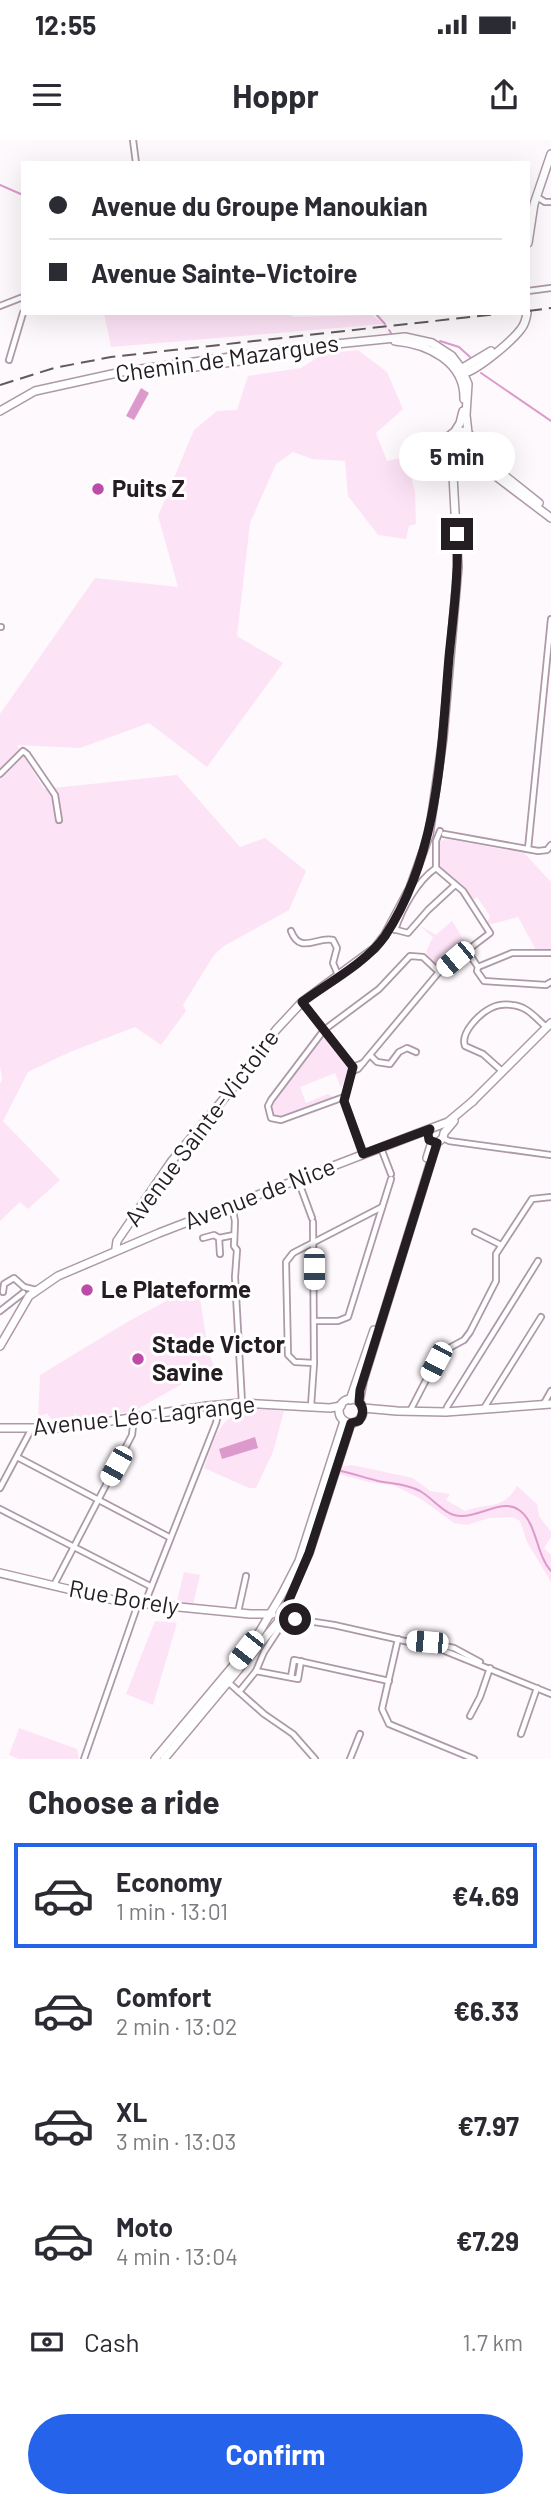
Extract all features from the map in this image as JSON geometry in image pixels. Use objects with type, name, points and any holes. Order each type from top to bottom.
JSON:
[{"type":"main road","points":[[530,232],[536,197],[551,154]]},
{"type":"main road","points":[[461,372],[507,342],[523,326],[526,315]]},
{"type":"main road","name":"Chemin de Mazargues","points":[[0,411],[35,391],[72,382],[231,363],[377,340],[422,345],[440,354],[461,372]]},
{"type":"main road","points":[[461,372],[464,404],[460,422],[445,444],[447,451],[497,477],[551,518]]},
{"type":"main road","points":[[461,372],[468,389],[466,415],[468,433],[474,445],[490,464],[551,512]]},
{"type":"main road","points":[[455,431],[468,433]]},
{"type":"main road","points":[[458,458],[471,453],[474,445]]},
{"type":"main road","name":"Avenue Sainte-Victoire","points":[[116,1248],[117,1241],[171,1162],[242,1077],[276,1030],[302,1002],[369,954],[392,929],[410,888],[430,831],[443,738],[458,567],[454,478],[458,458]]},
{"type":"main road","points":[[361,1418],[360,1390],[436,1136],[539,1034],[551,1017]]},
{"type":"main road","name":"Avenue de Nice","points":[[28,1291],[69,1270],[147,1238],[363,1154],[413,1136],[436,1136]]},
{"type":"main road","name":"Avenue de Nice","points":[[28,1291],[62,1269],[147,1238]]},
{"type":"main road","points":[[0,1346],[28,1291]]},
{"type":"main road","points":[[155,1759],[254,1641],[280,1598],[299,1560],[344,1416],[377,1327]]},
{"type":"main road","points":[[350,1400],[361,1405],[397,1412]]},
{"type":"main road","name":"Avenue Léo Lagrange","points":[[0,1428],[66,1428],[242,1403],[330,1408],[344,1416]]},
{"type":"main road","points":[[344,1416],[358,1422],[361,1418],[397,1412],[446,1412],[548,1405]]},
{"type":"main road","points":[[164,1759],[281,1621],[309,1553],[344,1416]]},
{"type":"main road","name":"Rue Borely","points":[[0,1573],[141,1604],[267,1617]]},
{"type":"main road","points":[[280,1598],[281,1621]]},
{"type":"main road","points":[[267,1617],[281,1621]]},
{"type":"main road","points":[[267,1617],[268,1634]]},
{"type":"street","points":[[133,140],[136,161]]},
{"type":"street","points":[[536,197],[543,202],[551,202]]},
{"type":"street","points":[[530,291],[551,288]]},
{"type":"street","points":[[0,306],[21,298]]},
{"type":"street","points":[[9,360],[22,315]]},
{"type":"street","points":[[528,849],[551,619]]},
{"type":"street","points":[[0,774],[23,751],[27,754],[55,795],[59,820]]},
{"type":"street","points":[[430,831],[528,849],[547,850],[551,845]]},
{"type":"street","points":[[363,1154],[344,1104],[353,1069],[363,1063],[439,972],[490,933],[466,895],[436,868],[436,841],[442,833]]},
{"type":"street","points":[[436,868],[428,873],[392,929],[408,933],[455,885]]},
{"type":"street","points":[[291,931],[294,938],[302,943],[313,944],[328,938],[333,940],[337,948],[332,963],[339,975]]},
{"type":"street","points":[[466,949],[484,981],[542,985],[551,982]]},
{"type":"street","points":[[478,967],[512,953],[551,953]]},
{"type":"street","points":[[344,1097],[281,1120],[269,1115],[271,1100],[324,1030],[379,989],[410,956],[423,957],[439,972]]},
{"type":"street","points":[[302,1002],[353,1069]]},
{"type":"street","points":[[503,1071],[483,1054],[465,1046],[463,1041],[465,1034],[485,1012],[497,1006],[522,1007],[547,1024]]},
{"type":"street","points":[[370,1055],[377,1062],[390,1064],[397,1054],[407,1048],[416,1052]]},
{"type":"street","points":[[436,1136],[449,1141],[551,1155]]},
{"type":"street","points":[[314,1321],[338,1321],[348,1317],[391,1177],[381,1148]]},
{"type":"street","points":[[298,1180],[313,1220],[314,1363],[311,1406]]},
{"type":"street","points":[[409,1411],[440,1353],[464,1340],[470,1332],[496,1281],[494,1266],[500,1245],[532,1199],[551,1197]]},
{"type":"street","points":[[232,1206],[235,1221],[234,1246],[237,1250],[235,1278],[242,1403]]},
{"type":"street","points":[[314,1363],[295,1362],[288,1355],[286,1262],[293,1254],[382,1207]]},
{"type":"street","points":[[475,1232],[500,1245]]},
{"type":"street","points":[[203,1238],[214,1234],[219,1238],[220,1254]]},
{"type":"street","points":[[219,1238],[234,1235]]},
{"type":"street","points":[[446,1412],[538,1261]]},
{"type":"street","points":[[0,1311],[28,1291],[18,1280],[10,1279],[4,1284],[3,1292]]},
{"type":"street","points":[[484,1409],[541,1317]]},
{"type":"street","points":[[548,1405],[551,1391]]},
{"type":"street","points":[[85,1758],[141,1604],[221,1404]]},
{"type":"street","points":[[207,1406],[216,1419]]},
{"type":"street","points":[[54,1586],[132,1435],[134,1417]]},
{"type":"street","points":[[0,1488],[32,1428]]},
{"type":"street","points":[[17,1457],[169,1537]]},
{"type":"street","points":[[0,1509],[150,1586]]},
{"type":"street","points":[[238,1613],[246,1576]]},
{"type":"street","points":[[239,1692],[258,1672],[264,1652],[281,1621],[295,1619],[440,1649],[551,1694]]},
{"type":"street","points":[[398,1639],[382,1709],[389,1724],[474,1759]]},
{"type":"street","points":[[258,1672],[291,1677],[294,1660],[389,1681]]},
{"type":"street","points":[[470,1717],[489,1668]]},
{"type":"street","points":[[228,1682],[264,1714],[293,1734],[315,1759]]},
{"type":"street","points":[[521,1734],[537,1688]]},
{"type":"street","points":[[350,1759],[360,1734]]},
{"type":"shaded area","points":[[104,315],[372,315],[383,324],[111,347]]},
{"type":"shaded area","points":[[358,350],[387,372],[403,409],[376,433],[387,461],[405,457],[415,491],[416,524],[409,526],[406,539],[378,535],[348,496],[345,461],[312,459],[293,452],[276,464],[250,523],[237,636],[283,663],[207,767],[149,723],[80,748],[17,745],[44,789],[177,775],[240,847],[265,838],[306,871],[289,910],[224,946],[214,955],[183,1005],[186,1011],[161,1045],[135,1027],[70,1052],[28,1072],[3,1121],[60,1180],[28,1209],[20,1202],[0,1221],[0,714],[95,578],[178,587],[158,516],[194,430],[217,411],[237,410],[248,376],[301,368],[323,354]]},
{"type":"shaded area","points":[[141,388],[149,393],[134,420],[126,416]]},
{"type":"shaded area","points":[[447,839],[524,853],[551,882],[551,950],[536,950],[518,917],[487,923],[490,916],[477,897],[473,900],[462,885],[440,869],[438,845]]},
{"type":"shaded area","points":[[452,921],[467,945],[446,963],[438,965],[426,952],[433,937],[419,925],[436,935]]},
{"type":"shaded area","points":[[323,1038],[326,1038],[348,1066],[349,1072],[341,1088],[335,1073],[300,1087],[306,1103],[328,1094],[333,1097],[283,1117],[276,1117],[272,1113],[272,1105]]},
{"type":"shaded area","name":"Stade Victor Savine","points":[[198,1284],[208,1351],[214,1366],[134,1411],[79,1419],[74,1412],[75,1416],[51,1419],[47,1413],[38,1418],[40,1375],[129,1321]]},
{"type":"shaded area","points":[[254,1409],[284,1411],[273,1452],[256,1488],[249,1488],[204,1468],[215,1437],[225,1422],[233,1416]]},
{"type":"shaded area","points":[[255,1437],[258,1448],[222,1459],[219,1449]]},
{"type":"shaded area","points":[[352,1465],[413,1478],[430,1491],[450,1494],[446,1500],[465,1511],[500,1503],[512,1494],[517,1486],[537,1504],[539,1516],[551,1532],[544,1548],[551,1555],[551,1582],[527,1542],[520,1521],[512,1517],[489,1518],[467,1525],[454,1523],[421,1499],[393,1485],[338,1474],[341,1467]]},
{"type":"shaded area","points":[[184,1572],[200,1575],[193,1605],[177,1602]]},
{"type":"shaded area","points":[[155,1621],[177,1623],[153,1705],[126,1694]]},
{"type":"shaded area","points":[[19,1728],[77,1749],[79,1759],[19,1759],[9,1755]]},
{"type":"waterway","points":[[0,185],[21,194]]},
{"type":"waterway","points":[[377,315],[385,324]]},
{"type":"waterway","points":[[440,341],[459,347],[470,357]]},
{"type":"waterway","points":[[481,373],[551,421]]},
{"type":"waterway","points":[[341,1471],[415,1489],[455,1515],[468,1516],[505,1506],[519,1510],[529,1522],[551,1571]]},
{"type":"railway","points":[[530,311],[551,308]]},
{"type":"railway","points":[[0,385],[54,368],[111,357],[488,315]]},
{"type":"place","name":"Puits Z","points":[[98,489]]},
{"type":"place","name":"Le Plateforme","points":[[87,1290]]},
{"type":"place","name":"Stade Victor Savine","points":[[138,1359]]},
{"type":"route","points":[[295,1619],[283,1614],[309,1553],[351,1423],[359,1421],[363,1415],[359,1402],[360,1390],[437,1143],[429,1140],[430,1129],[363,1154],[344,1104],[344,1094],[353,1067],[302,1002],[375,948],[401,906],[422,858],[429,835],[443,738],[458,567],[457,534]]}]
